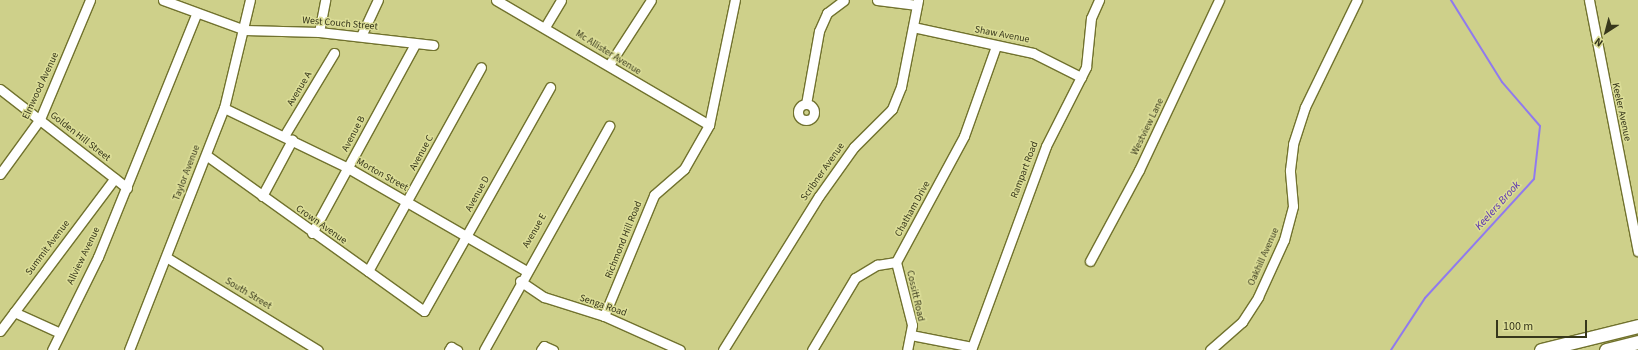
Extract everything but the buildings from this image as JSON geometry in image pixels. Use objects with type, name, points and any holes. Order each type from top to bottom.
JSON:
[{"type":"highway","points":[[1541,350],[1638,326]]},
{"type":"highway","points":[[1606,350],[1638,342]]},
{"type":"street","name":"Elmwood Avenue","points":[[0,174],[40,119],[90,0]]},
{"type":"street","name":"West Couch Street","points":[[163,0],[196,14],[245,30],[319,32],[432,45]]},
{"type":"street","name":"Taylor Avenue","points":[[130,350],[224,108],[245,30],[250,0]]},
{"type":"street","points":[[319,32],[325,0]]},
{"type":"street","points":[[360,36],[378,0]]},
{"type":"street","name":"Mc Allister Avenue","points":[[496,0],[709,125]]},
{"type":"street","points":[[544,27],[561,0]]},
{"type":"street","points":[[609,65],[651,0]]},
{"type":"street","name":"Richmond Hill Road","points":[[604,316],[654,195],[684,169],[709,125],[735,0]]},
{"type":"street","points":[[806,104],[819,31],[827,13],[844,0]]},
{"type":"street","points":[[877,0],[917,3]]},
{"type":"street","name":"Rampart Road","points":[[971,349],[1046,146],[1088,60],[1091,18],[1099,0]]},
{"type":"street","name":"Westview Lane","points":[[1090,261],[1140,170],[1219,0]]},
{"type":"street","name":"Oakhill Avenue","points":[[1210,350],[1242,322],[1284,240],[1293,206],[1290,170],[1293,144],[1305,107],[1357,0]]},
{"type":"street","name":"Keeler Avenue","points":[[1589,0],[1638,251]]},
{"type":"street","name":"Scribner Avenue","points":[[723,350],[819,196],[854,147],[892,109],[900,87],[917,3]]},
{"type":"street","points":[[127,188],[196,14]]},
{"type":"street","name":"Shaw Avenue","points":[[913,27],[996,46],[1033,52],[1081,77]]},
{"type":"street","name":"Avenue B","points":[[312,233],[415,44]]},
{"type":"street","name":"Chatham Drive","points":[[896,262],[964,136],[996,46]]},
{"type":"street","name":"Avenue A","points":[[262,196],[288,138],[334,53]]},
{"type":"street","name":"Avenue C","points":[[368,271],[408,202],[481,67]]},
{"type":"street","name":"Avenue D","points":[[424,311],[550,87]]},
{"type":"street","name":"Golden Hill Street","points":[[0,89],[127,188]]},
{"type":"street","name":"Morton Street","points":[[224,108],[348,168],[468,235],[525,270]]},
{"type":"street","name":"Avenue E","points":[[484,350],[525,270],[609,126]]},
{"type":"street","name":"Crown Avenue","points":[[206,155],[312,233],[424,311]]},
{"type":"street","name":"Summit Avenue","points":[[0,331],[114,178]]},
{"type":"street","name":"Allview Avenue","points":[[52,350],[58,332],[98,257],[127,188]]},
{"type":"street","name":"South Street","points":[[166,257],[318,350]]},
{"type":"street","points":[[812,350],[855,278],[877,265],[896,262]]},
{"type":"street","name":"Cossitt Road","points":[[896,262],[911,335],[907,350]]},
{"type":"street","name":"Senga Road","points":[[520,281],[544,297],[604,316],[680,350]]},
{"type":"street","points":[[14,312],[58,332]]},
{"type":"street","name":"Cossitt Road","points":[[911,335],[971,349]]},
{"type":"street","points":[[541,350],[544,346],[553,350]]},
{"type":"street","points":[[449,350],[451,347],[458,350]]},
{"type":"waterway","name":"Keelers Brook","points":[[1391,350],[1425,298],[1534,179],[1540,126],[1502,82],[1451,0]]}]
